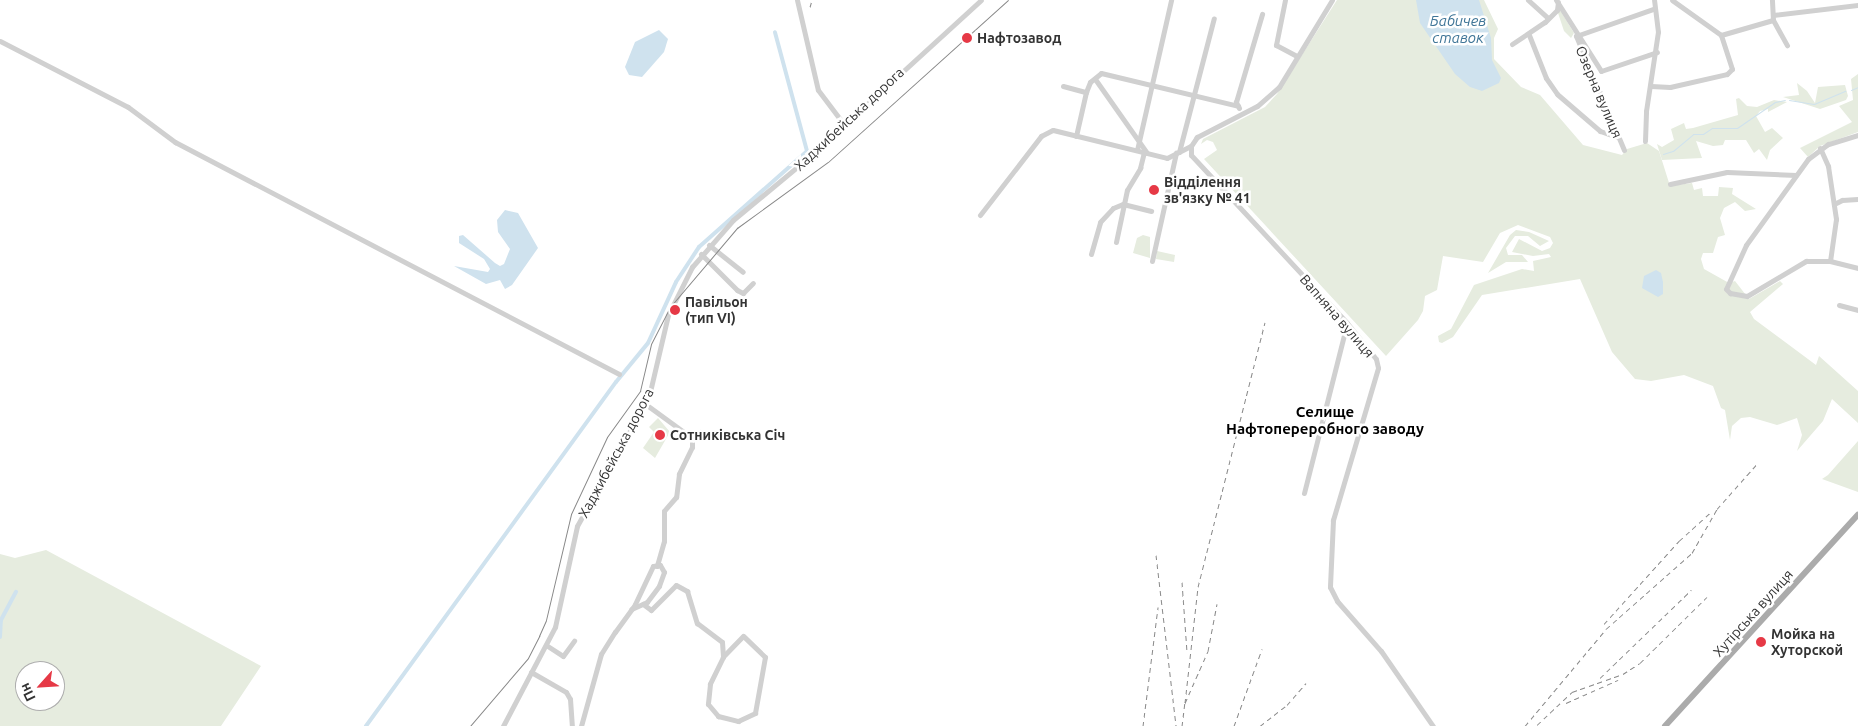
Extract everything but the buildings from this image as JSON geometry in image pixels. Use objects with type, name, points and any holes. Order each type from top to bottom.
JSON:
[{"type":"main road","name":"Хутірська вулиця","points":[[1665,726],[1858,515]]},
{"type":"street","points":[[797,0],[818,90],[843,123]]},
{"type":"street","name":"Хаджибейська дорога","points":[[503,726],[546,645],[558,616],[577,526],[644,403],[655,379],[670,307],[701,254],[843,123],[981,0]]},
{"type":"street","points":[[1137,150],[1138,138],[1171,0]]},
{"type":"street","points":[[1285,0],[1276,45],[1297,56]]},
{"type":"street","points":[[980,215],[1041,136],[1053,130],[1167,158],[1191,146],[1204,132],[1257,106],[1278,87],[1332,0]]},
{"type":"street","points":[[1528,0],[1548,18]]},
{"type":"street","points":[[1646,141],[1646,111],[1657,52],[1658,32],[1653,10],[1654,0]]},
{"type":"street","points":[[1651,86],[1670,87],[1731,72],[1721,35],[1672,0]]},
{"type":"street","points":[[1772,0],[1773,18],[1787,46]]},
{"type":"street","points":[[1512,44],[1529,35],[1548,18],[1558,1],[1601,71],[1657,52]]},
{"type":"street","points":[[1721,35],[1773,18],[1858,5]]},
{"type":"street","points":[[1578,34],[1653,10]]},
{"type":"street","points":[[1242,113],[1236,102],[1262,14]]},
{"type":"street","points":[[1152,261],[1177,153],[1214,18]]},
{"type":"street","name":"Озерна вулиця","points":[[1578,34],[1577,41],[1624,150]]},
{"type":"street","points":[[1529,35],[1546,78],[1557,94],[1600,131],[1618,137]]},
{"type":"street","points":[[0,41],[128,107],[175,142],[619,374]]},
{"type":"street","points":[[1076,136],[1086,92],[1094,78],[1101,73],[1238,106]]},
{"type":"street","points":[[1094,78],[1138,138],[1145,152],[1140,168],[1123,204],[1116,242]]},
{"type":"street","points":[[1063,86],[1086,92]]},
{"type":"street","points":[[1858,135],[1820,148],[1796,174],[1746,245],[1726,289],[1730,294],[1747,296],[1806,261],[1830,261],[1858,268]]},
{"type":"street","name":"Вапняна вулиця","points":[[1191,146],[1194,160],[1347,323],[1371,352],[1378,368],[1335,511],[1330,587],[1337,601],[1381,651],[1433,726]]},
{"type":"street","points":[[1820,148],[1828,166],[1836,219],[1830,261]]},
{"type":"street","points":[[1670,184],[1728,172],[1796,174]]},
{"type":"street","points":[[1834,204],[1842,200],[1858,199]]},
{"type":"street","points":[[1091,254],[1104,215],[1123,204],[1151,211]]},
{"type":"street","points":[[709,245],[744,272]]},
{"type":"street","points":[[701,254],[737,290],[743,293],[753,283]]},
{"type":"street","points":[[1839,305],[1858,310]]},
{"type":"street","points":[[1304,493],[1347,323]]},
{"type":"street","points":[[644,403],[692,438]]},
{"type":"street","points":[[692,438],[700,432]]},
{"type":"street","points":[[657,566],[664,541],[664,511],[676,497],[679,474],[692,447],[692,438]]},
{"type":"street","points":[[581,726],[602,654],[631,609],[653,566],[660,565],[664,572],[658,586],[643,604],[631,609]]},
{"type":"street","points":[[643,604],[651,610],[676,584],[687,592],[697,623],[722,642],[723,657],[710,684],[708,704],[718,716],[738,721],[755,712],[765,657],[743,636],[723,657]]},
{"type":"street","points":[[546,645],[563,656],[574,641]]},
{"type":"street","points":[[531,672],[566,692],[570,699],[572,726]]},
{"type":"shaded area","points":[[1337,0],[1484,0],[1498,29],[1494,38],[1494,59],[1521,87],[1540,95],[1583,145],[1622,155],[1627,149],[1647,143],[1659,151],[1670,186],[1692,183],[1694,190],[1702,188],[1703,196],[1718,196],[1719,187],[1733,188],[1732,194],[1756,209],[1745,211],[1735,202],[1724,208],[1720,218],[1725,235],[1718,237],[1713,253],[1703,253],[1701,259],[1704,269],[1729,283],[1735,281],[1749,299],[1780,281],[1783,284],[1750,312],[1754,319],[1816,365],[1819,356],[1858,391],[1858,423],[1832,399],[1823,421],[1797,451],[1802,435],[1797,418],[1777,425],[1750,417],[1741,418],[1732,426],[1730,440],[1725,410],[1721,408],[1713,386],[1684,375],[1651,381],[1635,379],[1612,352],[1580,279],[1482,295],[1453,337],[1442,343],[1439,342],[1438,336],[1451,329],[1474,285],[1522,269],[1534,271],[1533,261],[1551,257],[1549,254],[1533,256],[1512,252],[1519,239],[1542,251],[1550,248],[1553,243],[1550,237],[1518,225],[1500,233],[1483,262],[1443,256],[1437,290],[1425,296],[1423,311],[1418,320],[1386,356],[1204,159],[1217,150],[1213,142],[1207,140],[1201,144],[1203,139],[1265,107],[1277,94]]},
{"type":"shaded area","points":[[1560,10],[1574,33],[1571,38],[1564,31],[1558,13]]},
{"type":"shaded area","points":[[1858,74],[1858,132],[1820,146],[1808,157],[1800,148],[1852,122],[1839,106],[1853,100],[1851,79]]},
{"type":"shaded area","points":[[1797,83],[1807,91],[1815,103],[1818,87],[1845,85],[1848,96],[1846,100],[1820,109],[1783,97],[1799,95]]},
{"type":"shaded area","points":[[1739,98],[1747,106],[1757,107],[1774,100],[1787,102],[1768,112],[1768,109],[1760,111],[1756,116],[1765,132],[1772,128],[1783,138],[1770,150],[1767,160],[1759,149],[1754,153],[1746,140],[1725,140],[1723,145],[1713,146],[1696,141],[1702,158],[1662,160],[1657,144],[1662,147],[1674,140],[1671,129],[1684,123],[1686,129],[1693,128],[1738,115],[1736,99]]},
{"type":"shaded area","points":[[1516,230],[1529,232],[1549,241],[1540,246],[1528,236],[1515,236],[1506,248],[1508,255],[1522,255],[1528,262],[1506,262],[1488,273],[1510,235]]},
{"type":"shaded area","points":[[1143,235],[1150,237],[1150,258],[1133,253],[1137,238]]},
{"type":"shaded area","points":[[1157,251],[1175,255],[1174,262],[1156,259]]},
{"type":"shaded area","name":"Сотниківська Січ","points":[[658,418],[670,432],[655,458],[643,448],[654,432],[649,427]]},
{"type":"shaded area","points":[[1858,441],[1858,492],[1822,479],[1828,475]]},
{"type":"shaded area","points":[[46,550],[261,666],[221,726],[0,726],[0,554],[15,558]]},
{"type":"water","name":"Бабичев ставок","points":[[1416,0],[1479,0],[1491,38],[1492,60],[1501,78],[1499,83],[1482,91],[1470,87],[1455,74],[1420,23]]},
{"type":"water","points":[[659,30],[668,39],[664,52],[642,77],[629,75],[625,67],[635,42]]},
{"type":"water","points":[[505,210],[518,213],[538,248],[512,285],[505,289],[500,280],[486,284],[454,266],[488,272],[490,269],[484,259],[459,243],[459,236],[463,235],[495,263],[500,266],[504,264],[510,249],[498,232],[497,220]]},
{"type":"water","points":[[1656,270],[1661,273],[1663,282],[1663,294],[1658,297],[1642,288],[1644,276]]},
{"type":"waterway","points":[[366,726],[616,382],[648,343],[676,282],[699,247],[807,151],[775,32]]},
{"type":"waterway","points":[[1851,90],[1858,87]]},
{"type":"waterway","points":[[1789,100],[1814,104],[1845,91]]},
{"type":"waterway","points":[[1663,154],[1673,151],[1693,134],[1703,134],[1712,128],[1737,128],[1775,102],[1785,100]]},
{"type":"waterway","points":[[0,637],[1,620],[16,592]]},
{"type":"tram line","points":[[470,726],[528,658],[539,636],[546,620],[571,514],[607,437],[640,391],[651,344],[670,307],[737,228],[828,162],[1008,0]]},
{"type":"railway","points":[[810,7],[812,0]]},
{"type":"railway","points":[[1185,703],[1198,587],[1265,322]]},
{"type":"railway","points":[[1525,726],[1606,629],[1692,553],[1717,509],[1757,464]]},
{"type":"railway","points":[[1604,624],[1679,541],[1711,512]]},
{"type":"railway","points":[[1156,555],[1176,726]]},
{"type":"railway","points":[[1182,582],[1187,652]]},
{"type":"railway","points":[[1600,678],[1691,590]]},
{"type":"railway","points":[[1537,725],[1572,692],[1623,674],[1640,663],[1707,597]]},
{"type":"railway","points":[[1182,726],[1185,703],[1208,651],[1217,604]]},
{"type":"railway","points":[[1143,726],[1158,607]]},
{"type":"railway","points":[[1234,726],[1262,649]]},
{"type":"railway","points":[[1566,703],[1618,680]]},
{"type":"railway","points":[[1260,726],[1287,705],[1306,683]]},
{"type":"place","name":"Нафтозавод","points":[[967,38]]},
{"type":"place","name":"Відділення зв'язку № 41","points":[[1154,190]]},
{"type":"place","name":"Павільон (тип VI)","points":[[675,310]]},
{"type":"place","name":"Сотниківська Січ","points":[[660,435]]},
{"type":"place","name":"Мойка на Хуторской","points":[[1761,642]]},
{"type":"district","name":"Селище Нафтопереробного заводу","points":[[1325,420]]}]
